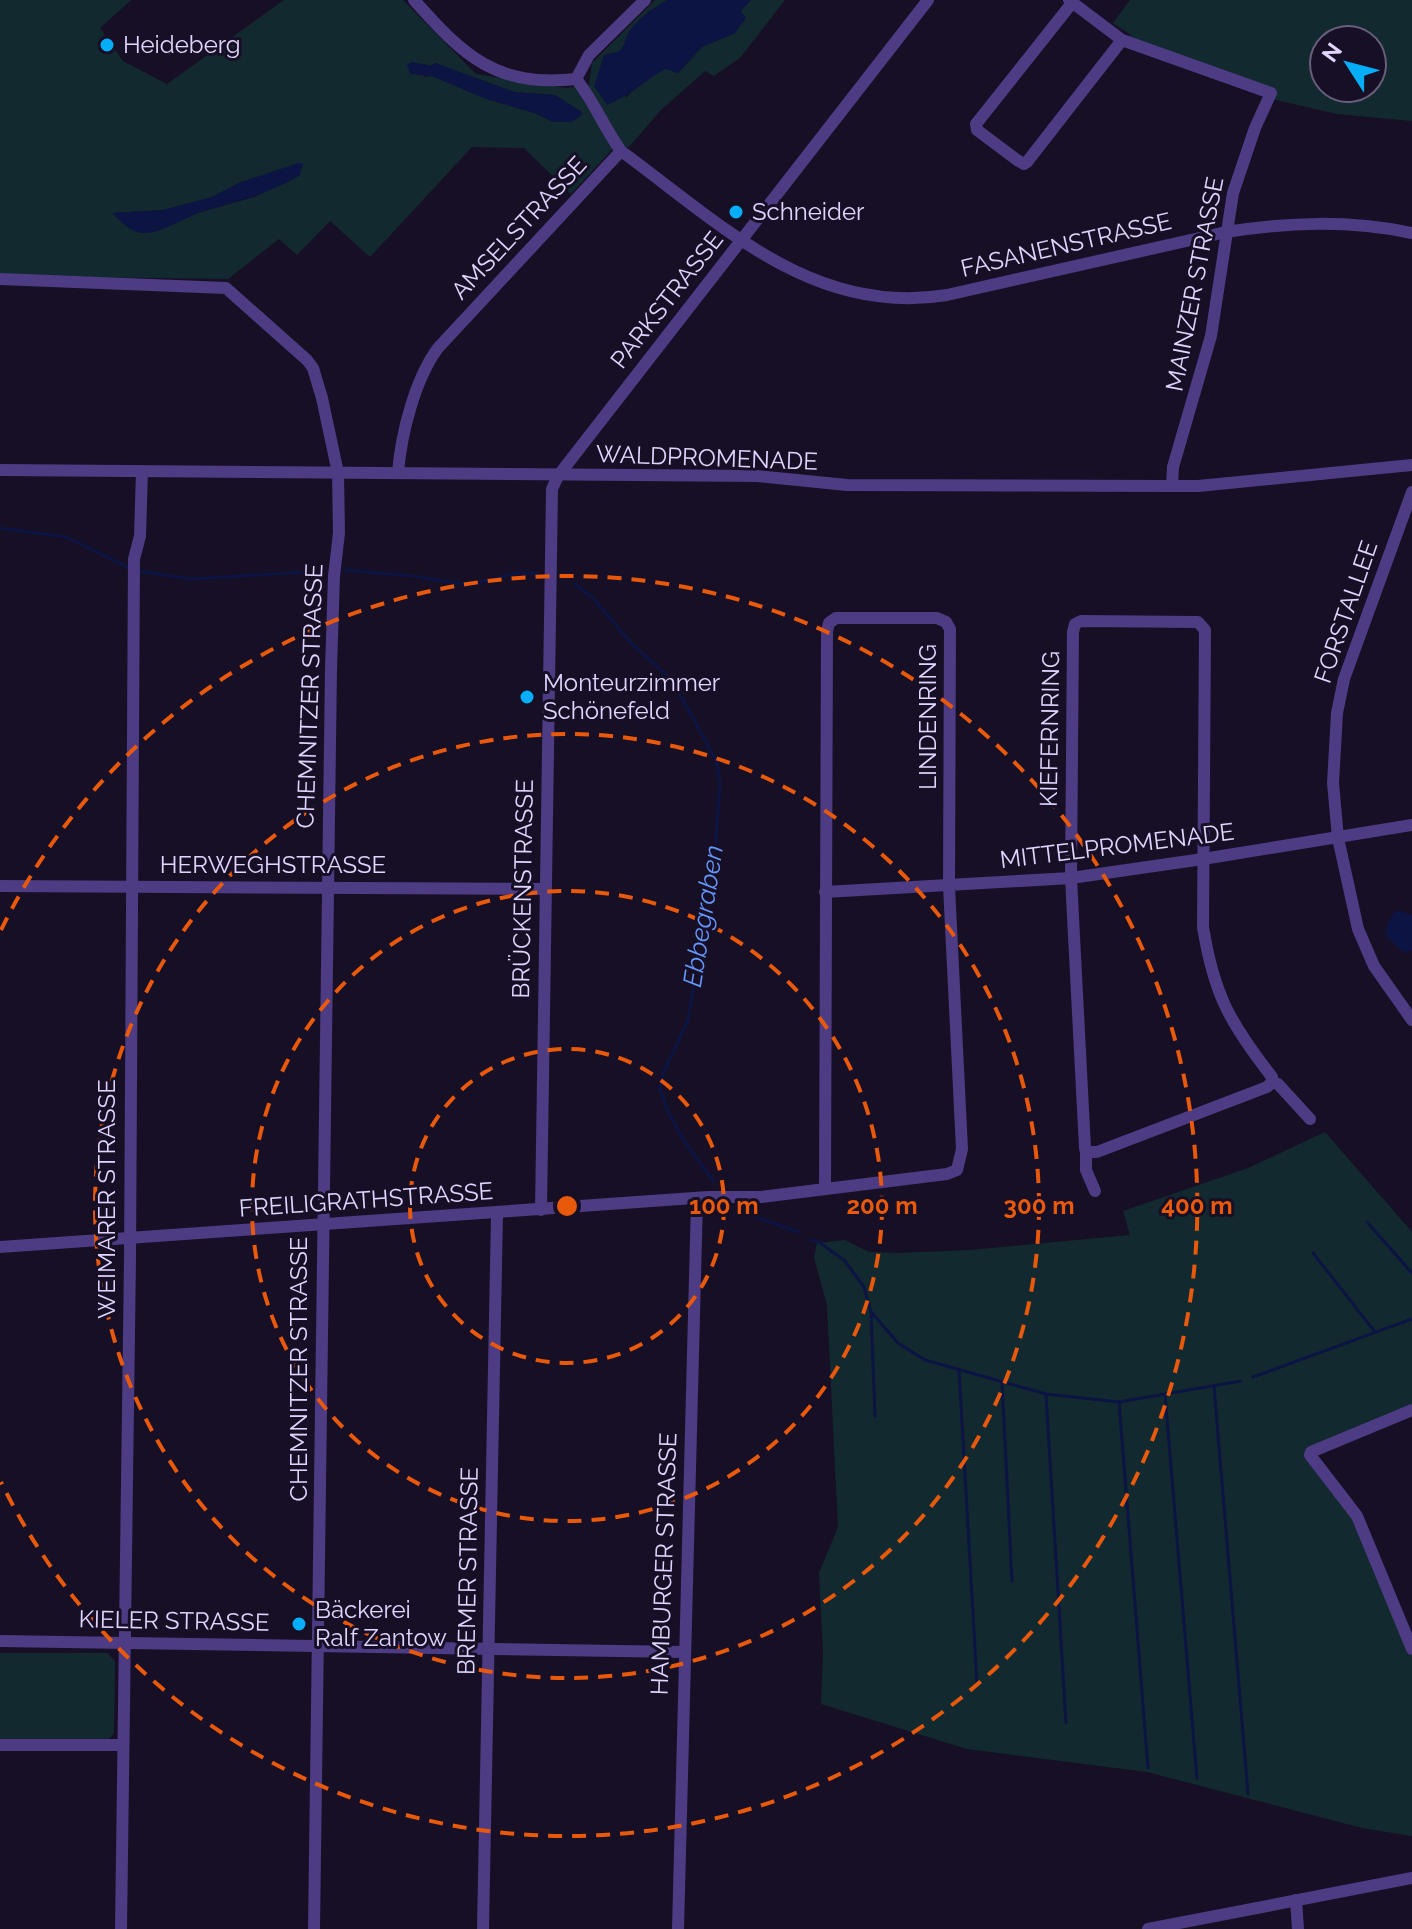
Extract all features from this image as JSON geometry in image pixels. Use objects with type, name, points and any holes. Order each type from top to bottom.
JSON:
[{"type":"street","points":[[415,0],[457,47],[492,70],[544,80],[576,79]]},
{"type":"street","points":[[576,79],[589,55],[645,0]]},
{"type":"street","name":"PARKSTRASSE","points":[[550,570],[552,489],[558,476],[928,0]]},
{"type":"street","points":[[1070,1],[1122,40],[1024,164],[977,130],[976,124],[1070,1]]},
{"type":"street","name":"MAINZER STRASSE","points":[[1122,40],[1271,93],[1233,193],[1211,336],[1173,467],[1172,486]]},
{"type":"street","points":[[576,79],[589,94],[606,130],[621,151]]},
{"type":"street","name":"AMSELSTRASSE","points":[[398,473],[415,395],[426,365],[438,348],[621,151],[742,239]]},
{"type":"street","name":"FASANENSTRASSE","points":[[742,239],[782,267],[825,286],[873,297],[911,299],[947,295],[1226,232],[1317,222],[1412,233]]},
{"type":"street","name":"CHEMNITZER STRASSE","points":[[0,279],[226,288],[313,368],[330,428],[338,473],[339,533],[334,576],[328,886],[314,1929]]},
{"type":"street","name":"WALDPROMENADE","points":[[0,470],[757,476],[847,485],[1203,486],[1412,465]]},
{"type":"street","name":"WEIMARER STRASSE","points":[[121,1929],[130,1238],[134,559],[140,536],[142,471]]},
{"type":"street","name":"FORSTALLEE","points":[[1412,492],[1354,645],[1340,696],[1333,783],[1338,838],[1363,944],[1383,981],[1412,1020]]},
{"type":"street","name":"BRÜCKENSTRASSE","points":[[541,1210],[550,570]]},
{"type":"street","name":"LINDENRING","points":[[734,1198],[825,1188],[947,1174],[957,1170],[961,1160],[949,886],[950,629],[946,622],[937,618],[836,618],[829,623],[827,631],[825,1188]]},
{"type":"street","name":"KIEFERNRING","points":[[1095,1191],[1086,1170],[1071,878],[1073,632],[1075,624],[1081,621],[1198,622],[1205,630],[1203,927],[1214,980],[1237,1032],[1272,1077],[1272,1082],[1278,1084],[1310,1119]]},
{"type":"street","name":"MITTELPROMENADE","points":[[825,892],[1071,878],[1412,825]]},
{"type":"street","name":"HERWEGHSTRASSE","points":[[0,886],[545,889]]},
{"type":"street","points":[[1086,1152],[1097,1152],[1160,1129],[1267,1087],[1272,1082]]},
{"type":"street","name":"FREILIGRATHSTRASSE","points":[[0,1247],[708,1197],[734,1198]]},
{"type":"street","name":"HAMBURGER STRASSE","points":[[678,1929],[697,1200]]},
{"type":"street","name":"BREMER STRASSE","points":[[483,1929],[497,1214]]},
{"type":"street","points":[[1412,1410],[1310,1455],[1357,1516],[1412,1649]]},
{"type":"street","name":"KIELER STRASSE","points":[[0,1641],[683,1652]]},
{"type":"street","points":[[0,1745],[123,1745]]},
{"type":"street","points":[[1148,1929],[1412,1878]]},
{"type":"street","points":[[1296,1900],[1298,1929]]},
{"type":"green space","points":[[0,0],[131,0],[100,28],[123,61],[167,84],[284,0],[403,0],[476,74],[566,88],[589,85],[592,63],[655,0],[667,0],[648,12],[620,51],[626,98],[638,85],[665,68],[678,73],[702,47],[735,33],[740,11],[751,0],[785,0],[740,58],[714,76],[705,71],[661,110],[628,148],[619,142],[571,194],[524,148],[472,147],[370,257],[330,221],[297,255],[279,239],[228,279],[0,276]],"holes":[[[435,63],[514,92],[555,95],[581,112],[553,122],[432,76],[424,77],[423,64],[430,66]],[[300,175],[254,197],[198,213],[153,232],[113,213],[163,210],[213,197],[241,182]]]},
{"type":"green space","points":[[1130,0],[1412,0],[1412,121],[1337,114],[1276,100],[1124,46],[1131,35],[1113,23]]},
{"type":"green space","points":[[1325,1132],[1412,1232],[1412,1406],[1305,1450],[1309,1461],[1355,1517],[1412,1656],[1412,1836],[1362,1828],[1147,1772],[967,1749],[821,1704],[823,1652],[819,1573],[838,1527],[827,1305],[814,1258],[817,1243],[845,1240],[869,1252],[898,1253],[970,1250],[1130,1235],[1123,1211],[1248,1168]]},
{"type":"green space","points":[[0,1653],[107,1653],[115,1661],[114,1733],[107,1741],[0,1739]]},
{"type":"shaded area","points":[[667,0],[751,0],[741,11],[746,18],[735,33],[702,47],[678,73],[665,69],[607,105],[594,86],[604,55],[620,51],[637,22]]},
{"type":"shaded area","points":[[413,62],[430,66],[435,63],[514,92],[555,95],[582,112],[581,116],[571,122],[553,122],[432,76],[410,74],[407,64]]},
{"type":"shaded area","points":[[303,164],[300,175],[289,182],[150,233],[133,231],[112,213],[163,210],[212,197],[241,182]]},
{"type":"shaded area","points":[[1396,910],[1412,915],[1412,950],[1404,953],[1385,935],[1388,922]]},
{"type":"waterway","name":"Ebbegraben","points":[[0,528],[66,537],[128,567]]},
{"type":"waterway","name":"Ebbegraben","points":[[344,570],[469,585],[517,573],[538,573]]},
{"type":"waterway","name":"Ebbegraben","points":[[139,571],[191,579],[322,571]]},
{"type":"waterway","name":"Ebbegraben","points":[[575,584],[593,598],[631,643],[672,680],[716,760],[720,782],[713,879],[705,900],[694,954],[694,984],[688,1020],[663,1074],[660,1089],[684,1141],[714,1182]]},
{"type":"waterway","name":"Ebbegraben","points":[[742,1212],[798,1232]]},
{"type":"waterway","points":[[1367,1222],[1412,1273]]},
{"type":"waterway","name":"Ebbegraben","points":[[811,1240],[819,1242],[845,1261],[864,1287],[871,1312],[898,1343],[925,1360],[1046,1394],[1119,1402],[1241,1381]]},
{"type":"waterway","points":[[1313,1253],[1375,1332]]},
{"type":"waterway","points":[[871,1312],[875,1416]]},
{"type":"waterway","name":"Ebbegraben","points":[[1253,1377],[1412,1319]]},
{"type":"waterway","points":[[959,1370],[977,1684]]},
{"type":"waterway","points":[[1002,1382],[1012,1581]]},
{"type":"waterway","points":[[1214,1387],[1248,1794]]},
{"type":"waterway","points":[[1046,1394],[1066,1723]]},
{"type":"waterway","points":[[1165,1394],[1197,1779]]},
{"type":"waterway","points":[[1119,1402],[1148,1768]]},
{"type":"place","name":"Heideberg","points":[[107,45]]},
{"type":"place","name":"Schneider","points":[[736,212]]},
{"type":"place","name":"Monteurzimmer Schönefeld","points":[[527,697]]},
{"type":"place","name":"Bäckerei Ralf Zantow","points":[[299,1624]]}]
